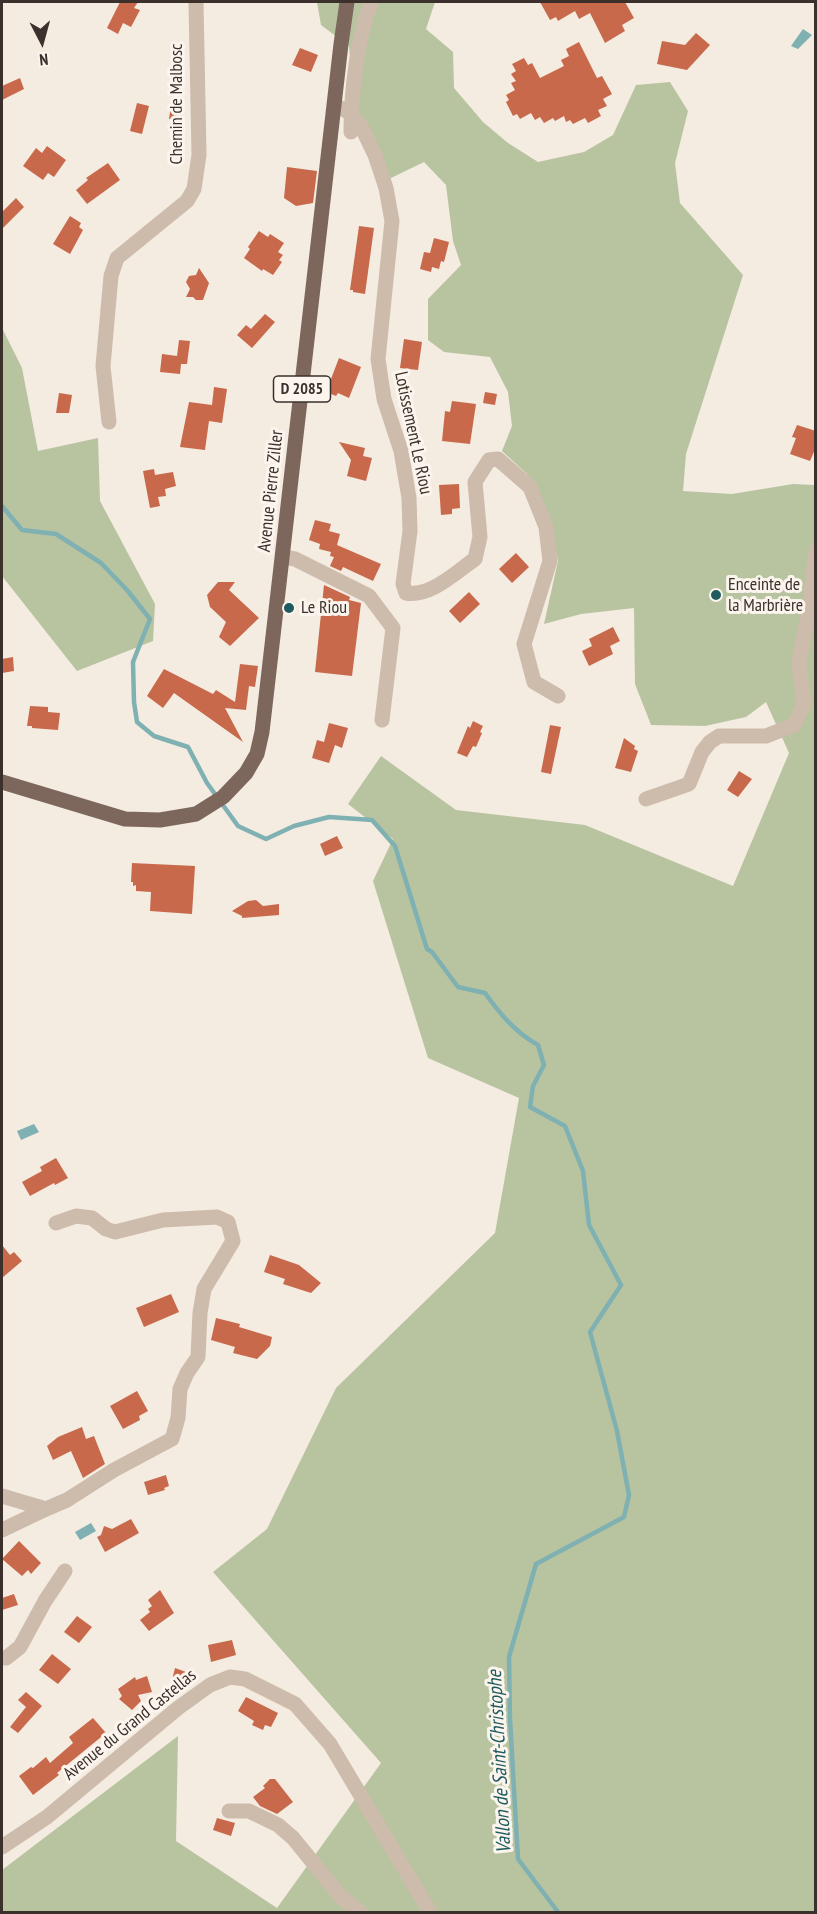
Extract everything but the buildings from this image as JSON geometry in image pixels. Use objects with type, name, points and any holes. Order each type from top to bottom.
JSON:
[{"type":"main road","name":"Avenue Pierre Ziller","points":[[2,782],[125,819],[160,820],[196,814],[224,797],[246,773],[256,753],[262,732],[284,557],[347,2]]},
{"type":"street","name":"Chemin de Malbosc","points":[[109,422],[103,366],[111,276],[117,258],[187,201],[194,189],[199,155],[196,2]]},
{"type":"street","points":[[351,114],[366,15],[372,2]]},
{"type":"street","points":[[332,134],[357,130],[358,121],[351,114],[335,106]]},
{"type":"street","name":"Lotissement Le Riou","points":[[357,130],[375,155],[392,221],[378,359],[384,399],[401,451],[409,498],[410,531],[403,584],[406,593],[413,594],[435,587],[475,559],[480,537],[475,482],[489,460],[498,459],[530,487],[546,527],[550,561],[524,644],[534,682],[558,696]]},
{"type":"street","points":[[646,799],[688,784],[702,752],[719,736],[766,736],[794,725],[804,704],[799,662],[809,610],[816,550]]},
{"type":"street","points":[[284,557],[295,559],[369,596],[393,628],[382,720]]},
{"type":"street","points":[[2,1530],[67,1500],[114,1470],[172,1439],[178,1418],[180,1389],[187,1373],[198,1358],[199,1323],[204,1289],[233,1241],[228,1222],[217,1217],[163,1220],[115,1232],[106,1229],[92,1218],[76,1216],[56,1223]]},
{"type":"street","points":[[2,1496],[46,1509]]},
{"type":"street","points":[[3,1657],[20,1647],[45,1601],[65,1571]]},
{"type":"street","name":"Avenue du Grand Castellas","points":[[2,1847],[47,1817],[178,1708],[210,1685],[230,1677],[245,1679],[295,1704],[330,1744],[430,1912]]},
{"type":"street","points":[[229,1811],[249,1811],[278,1826],[293,1838],[341,1897],[360,1912]]},
{"type":"green space","points":[[317,2],[435,2],[426,29],[453,52],[454,88],[483,122],[508,143],[538,162],[584,152],[613,135],[636,85],[670,82],[688,111],[675,163],[680,203],[743,275],[686,454],[683,491],[732,494],[793,484],[815,485],[815,1912],[2,1912],[2,1870],[178,1736],[176,1841],[277,1908],[381,1763],[213,1572],[267,1529],[336,1388],[495,1233],[519,1098],[428,1058],[373,881],[393,839],[348,804],[381,756],[456,810],[585,825],[733,886],[789,753],[766,702],[746,717],[705,726],[651,725],[635,684],[634,608],[581,614],[544,624],[558,561],[547,516],[527,474],[502,451],[512,426],[508,392],[490,357],[444,352],[428,340],[428,299],[461,265],[453,241],[446,185],[424,162],[389,179],[355,109],[349,46],[321,25]]},
{"type":"green space","points":[[2,328],[22,368],[38,451],[98,438],[100,501],[155,604],[153,641],[77,671],[2,576]]},
{"type":"water","points":[[803,29],[812,35],[798,49],[791,46]]},
{"type":"water","points":[[34,1124],[39,1132],[21,1140],[17,1131]]},
{"type":"water","points":[[91,1523],[96,1531],[80,1540],[75,1532]]},
{"type":"waterway","name":"Vallon de Saint-Christophe","points":[[2,506],[22,530],[56,534],[101,563],[150,619],[133,662],[137,722],[154,736],[188,747],[207,783],[238,826],[266,839],[294,826],[329,817],[372,820],[395,846],[427,949],[432,952],[458,987],[485,993],[509,1022],[538,1045],[544,1065],[533,1086],[530,1107],[565,1126],[583,1171],[589,1225],[621,1285],[590,1332],[617,1431],[629,1495],[624,1517],[536,1564],[509,1657],[518,1859],[558,1912]]},
{"type":"place","name":"Enceinte de la Marbrière","points":[[716,595]]},
{"type":"place","name":"Le Riou","points":[[289,608]]}]
